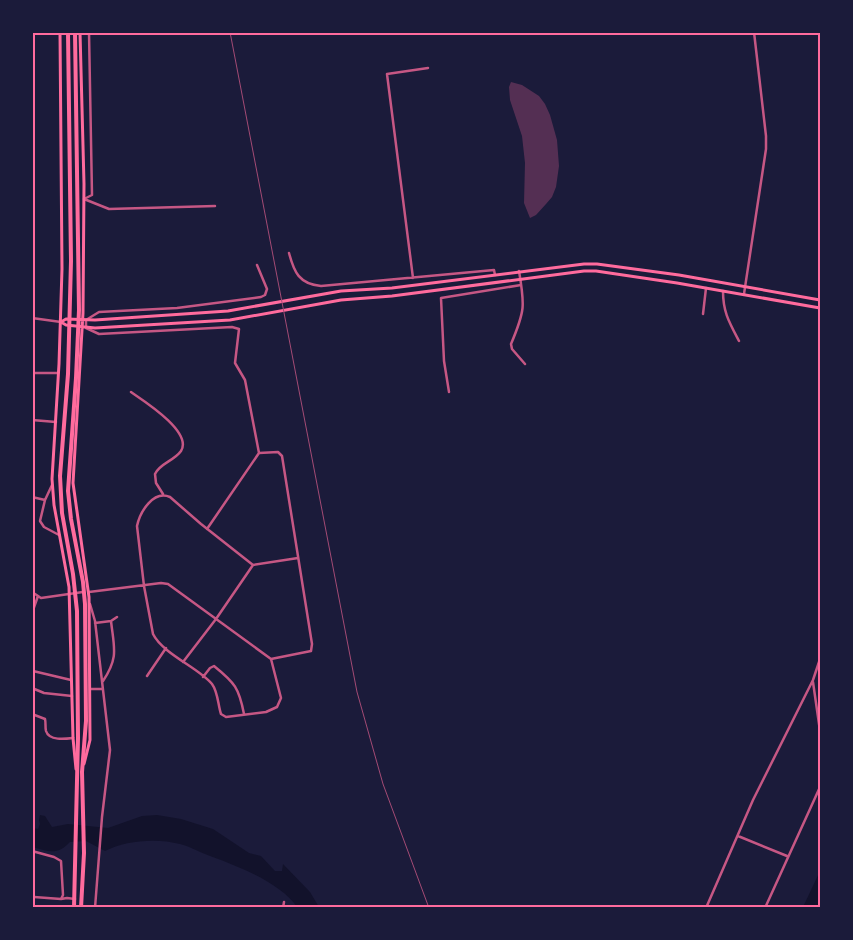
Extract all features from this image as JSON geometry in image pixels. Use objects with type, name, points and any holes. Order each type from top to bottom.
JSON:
[{"type":"highway","points":[[68,32],[71,261],[68,374],[60,476],[62,513],[76,602],[77,757],[74,908]]},
{"type":"highway","points":[[75,32],[78,310],[76,378],[68,491],[85,604],[86,721],[82,772],[84,853],[81,908]]},
{"type":"main road","points":[[60,32],[62,269],[59,373],[52,484],[58,535],[69,593],[73,738],[76,772]]},
{"type":"main road","points":[[80,32],[84,199],[84,328],[73,483],[89,601],[91,689],[90,740],[82,772]]},
{"type":"main road","points":[[61,322],[66,319],[95,320],[228,312],[341,291],[392,288],[575,264],[597,264],[746,286],[820,300]]},
{"type":"main road","points":[[61,322],[66,325],[95,328],[230,320],[341,300],[447,289],[520,278],[596,271],[820,308]]},
{"type":"main road","points":[[445,281],[447,289]]},
{"type":"street","points":[[84,199],[92,195],[88,32]]},
{"type":"street","points":[[744,294],[766,142],[754,32]]},
{"type":"street","points":[[413,278],[387,74],[428,68]]},
{"type":"street","points":[[84,199],[109,209],[215,206]]},
{"type":"street","points":[[288,253],[298,276],[312,285],[321,286],[494,270],[495,275]]},
{"type":"street","points":[[84,320],[99,312],[177,308],[261,297],[265,295],[267,289],[257,265]]},
{"type":"street","points":[[519,271],[523,311],[511,344],[512,349],[525,364]]},
{"type":"street","points":[[449,392],[444,361],[441,298],[521,285]]},
{"type":"street","points":[[703,314],[706,288]]},
{"type":"street","points":[[724,291],[726,315],[739,341]]},
{"type":"street","points":[[32,318],[61,322]]},
{"type":"street","points":[[84,328],[99,334],[232,327],[239,329],[235,363],[245,380],[259,453],[208,529]]},
{"type":"street","points":[[32,373],[59,373]]},
{"type":"street","points":[[131,392],[165,418],[181,435],[183,441],[183,446],[176,457],[164,464],[155,474],[156,483],[164,495]]},
{"type":"street","points":[[32,420],[56,422]]},
{"type":"street","points":[[259,453],[278,452],[282,456],[312,648],[308,653],[271,659]]},
{"type":"street","points":[[52,484],[45,500],[41,518],[42,525],[58,535]]},
{"type":"street","points":[[32,592],[46,598],[69,593],[144,586],[161,583],[168,584],[271,659],[281,698],[280,705],[266,712],[226,717],[221,714],[213,686],[166,648],[153,634],[144,586],[137,526],[138,520],[155,497],[164,495],[170,497],[253,565]]},
{"type":"street","points":[[32,497],[45,500]]},
{"type":"street","points":[[183,662],[216,619],[253,565],[298,558]]},
{"type":"street","points":[[32,613],[38,596]]},
{"type":"street","points":[[89,601],[95,623],[110,750],[102,817],[95,908]]},
{"type":"street","points":[[95,623],[111,622],[117,617]]},
{"type":"street","points":[[102,682],[111,670],[115,654],[111,622]]},
{"type":"street","points":[[146,676],[166,648]]},
{"type":"street","points":[[32,650],[33,673],[71,680]]},
{"type":"street","points":[[706,908],[753,800],[813,680],[820,658]]},
{"type":"street","points":[[203,677],[214,666],[231,680],[240,693],[244,714]]},
{"type":"street","points":[[813,680],[820,731]]},
{"type":"street","points":[[32,688],[44,693],[72,696]]},
{"type":"street","points":[[91,689],[103,689]]},
{"type":"street","points":[[32,714],[45,719],[46,732],[51,737],[63,740],[73,738]]},
{"type":"street","points":[[765,908],[820,787]]},
{"type":"street","points":[[738,836],[788,856]]},
{"type":"street","points":[[32,851],[54,856],[61,861],[63,895],[61,899]]},
{"type":"street","points":[[34,897],[74,899]]},
{"type":"street","points":[[283,908],[284,902]]},
{"type":"shaded area","points":[[40,815],[45,816],[52,827],[68,824],[108,828],[142,816],[157,815],[181,819],[213,829],[249,853],[261,856],[275,871],[282,871],[283,864],[310,892],[319,907],[297,907],[279,889],[255,875],[187,846],[171,842],[132,842],[105,851],[86,841],[70,842],[57,851],[33,847],[33,828],[38,829]]},
{"type":"shaded area","points":[[820,871],[820,907],[803,907]]},
{"type":"building","points":[[511,82],[522,85],[539,96],[550,115],[557,140],[559,166],[556,187],[552,197],[536,215],[530,218],[524,203],[525,163],[522,136],[510,100],[509,87]]},
{"type":"railway","points":[[230,32],[357,692],[383,784],[429,908]]}]
